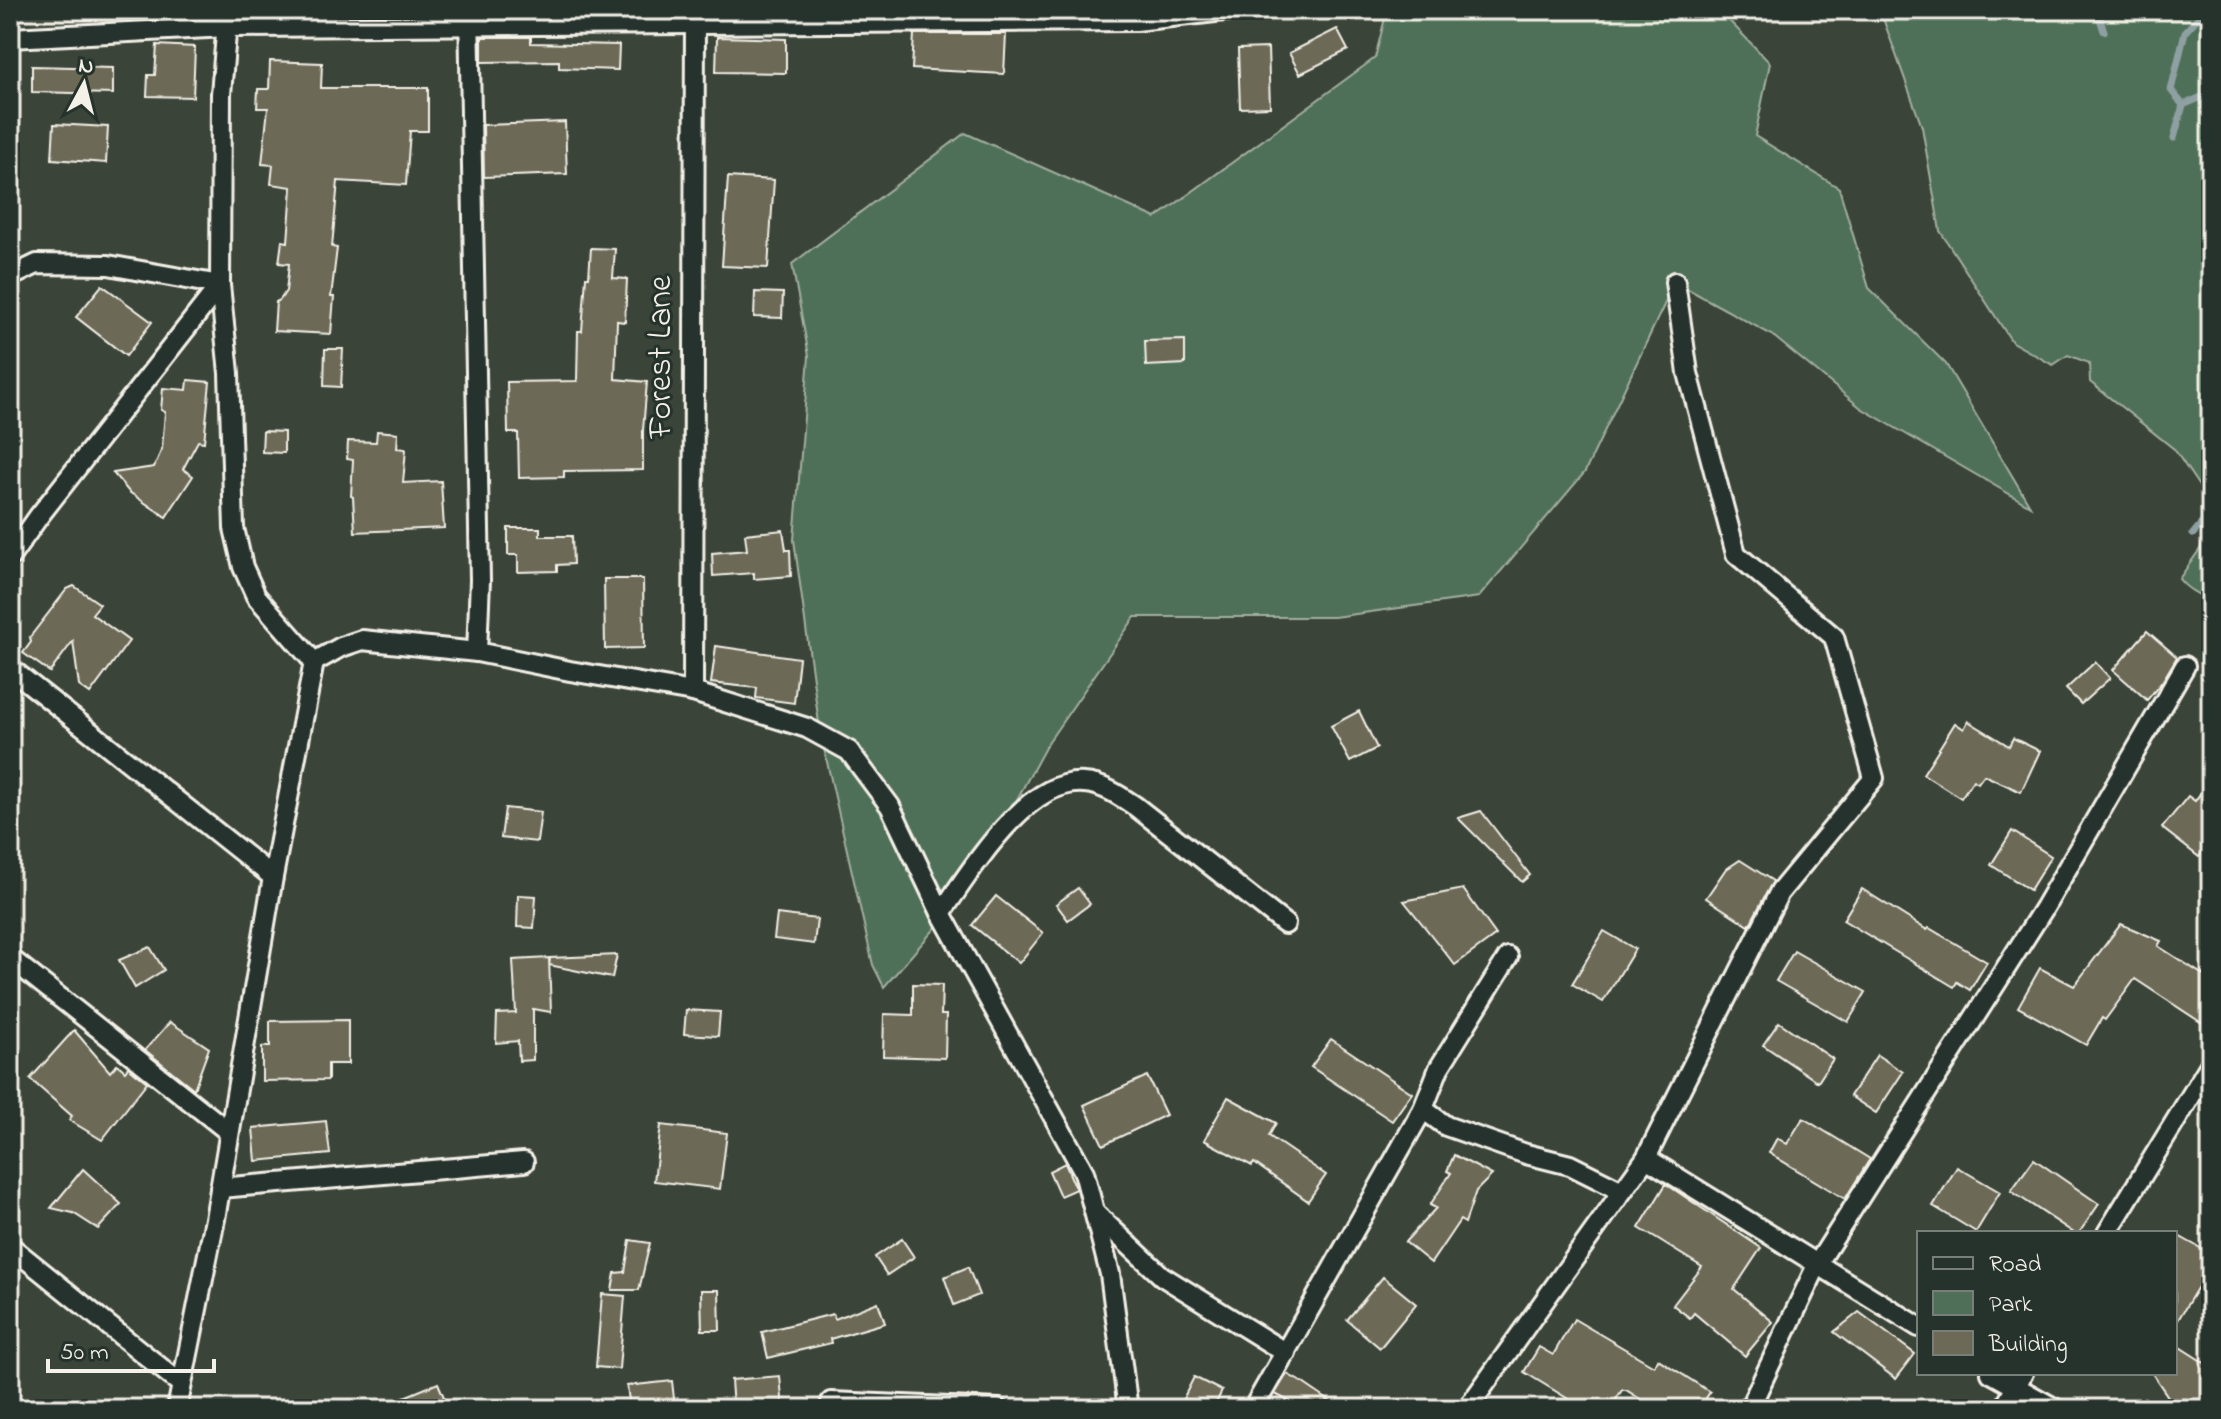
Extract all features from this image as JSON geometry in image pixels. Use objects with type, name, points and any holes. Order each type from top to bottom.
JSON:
[{"type":"street","points":[[10,38],[228,18],[1136,16],[1233,10]]},
{"type":"street","name":"Forest Lane","points":[[693,692],[695,16]]},
{"type":"street","points":[[469,17],[480,564],[477,652]]},
{"type":"street","points":[[228,18],[221,94],[220,285],[229,373],[234,528],[243,567],[256,596],[314,662]]},
{"type":"street","points":[[10,277],[37,264],[108,265],[220,285]]},
{"type":"street","points":[[1467,1409],[1646,1158],[1779,893],[1874,778],[1834,637],[1736,554],[1688,373],[1675,282]]},
{"type":"street","points":[[10,557],[220,285]]},
{"type":"street","points":[[314,662],[362,640],[477,652],[693,692],[807,728],[849,751],[890,806],[941,913],[1084,1172],[1110,1274],[1128,1409]]},
{"type":"street","points":[[177,1409],[220,1188],[273,877],[314,662]]},
{"type":"street","points":[[1749,1409],[1818,1263],[2044,908],[2185,666]]},
{"type":"street","points":[[10,668],[273,877]]},
{"type":"street","points":[[941,913],[1016,815],[1052,788],[1084,783],[1114,792],[1135,806],[1285,924]]},
{"type":"street","points":[[1253,1409],[1423,1109],[1439,1068],[1508,957]]},
{"type":"street","points":[[10,958],[229,1132]]},
{"type":"street","points":[[2108,1231],[2211,1063]]},
{"type":"street","points":[[1423,1109],[1446,1126],[1526,1154],[1570,1165],[1622,1191]]},
{"type":"street","points":[[1646,1158],[1917,1326]]},
{"type":"street","points":[[220,1188],[524,1162]]},
{"type":"street","points":[[1096,1214],[1162,1276],[1286,1353]]},
{"type":"street","points":[[10,1246],[181,1384]]},
{"type":"street","points":[[1999,1375],[2019,1380],[2056,1409]]},
{"type":"street","points":[[2004,1409],[2019,1380]]},
{"type":"street","points":[[831,1402],[998,1409]]},
{"type":"green space","points":[[1387,10],[1719,10],[1770,63],[1755,136],[1839,188],[1869,288],[1946,364],[2030,506],[1861,408],[1772,335],[1675,282],[1585,472],[1479,597],[1334,617],[1135,617],[1047,744],[966,893],[884,987],[873,965],[820,731],[794,540],[809,356],[792,264],[965,133],[1156,218],[1375,58]]},
{"type":"green space","points":[[1880,10],[2211,10],[2211,504],[2174,449],[2090,382],[2089,363],[2068,355],[2053,365],[2012,342],[1940,231],[1922,127]]},
{"type":"green space","points":[[2211,524],[2211,605],[2179,579],[2200,549]]},
{"type":"building","points":[[1337,29],[1348,50],[1300,74],[1289,53]]},
{"type":"building","points":[[914,34],[1006,34],[1004,74],[912,69]]},
{"type":"building","points":[[482,37],[531,37],[531,43],[619,45],[618,70],[559,68],[559,61],[482,62]]},
{"type":"building","points":[[717,37],[786,39],[786,73],[716,72]]},
{"type":"building","points":[[157,45],[195,47],[193,97],[147,96],[148,75],[155,75]]},
{"type":"building","points":[[1268,48],[1270,107],[1240,108],[1238,49]]},
{"type":"building","points":[[270,61],[322,63],[321,88],[428,88],[428,131],[410,131],[406,185],[338,181],[332,247],[337,248],[331,297],[334,297],[331,334],[274,331],[276,302],[286,291],[289,264],[279,263],[282,241],[288,242],[292,187],[271,184],[273,165],[262,164],[268,108],[257,108],[258,89],[269,89]]},
{"type":"building","points":[[32,66],[113,68],[113,94],[32,92]]},
{"type":"building","points":[[565,122],[567,174],[484,177],[483,125]]},
{"type":"building","points":[[54,124],[108,127],[106,163],[52,159]]},
{"type":"building","points":[[728,177],[774,180],[768,268],[722,266]]},
{"type":"building","points":[[591,248],[615,249],[613,278],[627,279],[625,322],[617,321],[615,379],[647,382],[643,470],[564,471],[564,477],[519,478],[518,433],[508,433],[507,382],[577,381],[578,331],[582,331]]},
{"type":"building","points":[[102,285],[152,322],[126,356],[76,317]]},
{"type":"building","points":[[755,292],[783,293],[782,318],[754,317]]},
{"type":"building","points":[[1185,340],[1185,364],[1146,366],[1145,341]]},
{"type":"building","points":[[325,349],[343,349],[341,387],[324,386]]},
{"type":"building","points":[[188,380],[210,382],[204,442],[198,441],[183,469],[193,476],[166,517],[129,492],[113,473],[154,467],[162,449],[163,388],[187,390]]},
{"type":"building","points":[[263,431],[284,432],[284,453],[262,452]]},
{"type":"building","points":[[377,431],[398,433],[397,448],[406,449],[403,483],[441,481],[444,528],[355,532],[351,496],[353,460],[347,459],[348,441],[376,442]]},
{"type":"building","points":[[508,528],[540,528],[540,536],[572,536],[573,564],[557,565],[557,571],[518,572],[518,555],[508,555]]},
{"type":"building","points":[[783,530],[786,550],[790,550],[791,576],[754,579],[754,573],[713,576],[712,553],[747,550],[745,534]]},
{"type":"building","points":[[604,579],[643,579],[644,648],[605,649]]},
{"type":"building","points":[[74,586],[100,604],[92,614],[129,641],[90,694],[79,686],[73,641],[50,672],[23,653],[31,642],[30,637],[67,589]]},
{"type":"building","points":[[2147,631],[2177,657],[2147,700],[2113,670]]},
{"type":"building","points":[[716,646],[799,658],[794,703],[756,698],[757,688],[711,683]]},
{"type":"building","points":[[2095,662],[2110,678],[2081,704],[2066,689]]},
{"type":"building","points":[[1359,711],[1377,748],[1350,762],[1331,726]]},
{"type":"building","points":[[1968,721],[2009,746],[2013,738],[2040,751],[2021,792],[1984,775],[1978,783],[1973,780],[1961,798],[1923,774],[1955,723],[1964,729]]},
{"type":"building","points":[[2211,778],[2211,841],[2199,857],[2162,828],[2188,796],[2195,801]]},
{"type":"building","points":[[505,808],[541,812],[537,842],[501,838]]},
{"type":"building","points":[[1481,811],[1530,875],[1522,882],[1458,818]]},
{"type":"building","points":[[2012,831],[2051,856],[2030,890],[1991,865]]},
{"type":"building","points":[[1740,860],[1773,881],[1749,926],[1706,898],[1725,870]]},
{"type":"building","points":[[1078,888],[1090,904],[1068,920],[1056,904]]},
{"type":"building","points":[[1463,889],[1496,935],[1455,965],[1404,901]]},
{"type":"building","points":[[1862,889],[1927,930],[1929,928],[1987,962],[1970,990],[1957,982],[1954,987],[1843,920]]},
{"type":"building","points":[[518,895],[536,896],[534,928],[517,927]]},
{"type":"building","points":[[996,896],[1043,933],[1019,963],[972,925]]},
{"type":"building","points":[[777,914],[817,919],[814,944],[774,939]]},
{"type":"building","points":[[2121,924],[2161,941],[2158,946],[2211,980],[2211,1029],[2135,979],[2105,1020],[2102,1018],[2086,1045],[2018,1007],[2040,968],[2074,986]]},
{"type":"building","points":[[1604,931],[1635,949],[1603,1002],[1572,984]]},
{"type":"building","points":[[150,947],[164,970],[135,988],[119,960]]},
{"type":"building","points":[[1794,951],[1866,992],[1848,1022],[1776,981]]},
{"type":"building","points":[[617,955],[612,978],[549,965],[550,958]]},
{"type":"building","points":[[549,958],[551,1012],[533,1009],[533,1060],[519,1061],[518,1041],[496,1043],[497,1014],[516,1013],[513,960]]},
{"type":"building","points":[[913,984],[942,985],[941,1015],[946,1015],[945,1058],[883,1056],[884,1014],[913,1015]]},
{"type":"building","points":[[686,1010],[720,1012],[718,1036],[684,1034]]},
{"type":"building","points":[[348,1020],[348,1064],[328,1064],[328,1080],[262,1081],[262,1047],[270,1046],[270,1021]]},
{"type":"building","points":[[170,1022],[209,1048],[194,1089],[145,1050]]},
{"type":"building","points":[[1779,1022],[1833,1059],[1818,1082],[1763,1045]]},
{"type":"building","points":[[74,1030],[110,1072],[117,1064],[125,1071],[128,1067],[147,1082],[102,1140],[69,1120],[72,1116],[30,1079]]},
{"type":"building","points":[[1331,1039],[1412,1093],[1392,1121],[1311,1067]]},
{"type":"building","points":[[1877,1055],[1903,1072],[1876,1113],[1850,1096]]},
{"type":"building","points":[[1147,1076],[1166,1115],[1103,1145],[1084,1105]]},
{"type":"building","points":[[1228,1097],[1276,1123],[1269,1136],[1326,1175],[1308,1201],[1254,1163],[1252,1166],[1204,1140]]},
{"type":"building","points":[[1803,1118],[1870,1159],[1845,1199],[1769,1153],[1777,1138],[1787,1144]]},
{"type":"building","points":[[326,1121],[330,1154],[256,1161],[253,1128]]},
{"type":"building","points":[[661,1125],[727,1133],[720,1189],[654,1181]]},
{"type":"building","points":[[1454,1155],[1492,1175],[1476,1191],[1465,1223],[1460,1220],[1431,1263],[1405,1242],[1436,1208],[1430,1205],[1451,1173],[1447,1171]]},
{"type":"building","points":[[2034,1159],[2099,1204],[2080,1231],[2071,1231],[2011,1191]]},
{"type":"building","points":[[1065,1163],[1076,1189],[1060,1196],[1049,1171]]},
{"type":"building","points":[[1957,1167],[2000,1192],[1977,1231],[1933,1206]]},
{"type":"building","points":[[83,1169],[121,1204],[98,1229],[73,1213],[51,1208]]},
{"type":"building","points":[[1666,1184],[1761,1248],[1734,1289],[1773,1322],[1745,1356],[1694,1313],[1690,1318],[1673,1305],[1702,1267],[1639,1228]]},
{"type":"building","points":[[2177,1235],[2211,1254],[2211,1292],[2199,1285],[2177,1322]]},
{"type":"building","points":[[902,1239],[914,1257],[887,1275],[875,1257]]},
{"type":"building","points":[[630,1240],[650,1243],[639,1290],[612,1290],[615,1273],[625,1272]]},
{"type":"building","points":[[968,1267],[979,1295],[954,1305],[944,1277]]},
{"type":"building","points":[[1383,1277],[1416,1304],[1380,1348],[1347,1320]]},
{"type":"building","points":[[701,1290],[719,1290],[720,1330],[702,1330]]},
{"type":"building","points":[[602,1294],[625,1296],[619,1369],[596,1367]]},
{"type":"building","points":[[878,1302],[885,1323],[830,1339],[831,1343],[768,1358],[762,1332],[833,1314],[835,1319]]},
{"type":"building","points":[[1859,1312],[1915,1354],[1896,1379],[1834,1332]]},
{"type":"building","points":[[1574,1319],[1654,1366],[1658,1359],[1710,1392],[1699,1409],[1656,1409],[1622,1390],[1610,1409],[1565,1409],[1570,1400],[1524,1372],[1539,1347],[1553,1355]]},
{"type":"building","points":[[2177,1345],[2211,1367],[2211,1397],[2203,1409],[2181,1409],[2173,1404],[2153,1375],[2177,1375]]},
{"type":"building","points":[[1287,1374],[1341,1409],[1304,1409],[1275,1394]]},
{"type":"building","points":[[780,1376],[783,1409],[733,1409],[731,1380]]},
{"type":"building","points":[[1194,1377],[1222,1391],[1213,1409],[1178,1409]]},
{"type":"building","points":[[672,1381],[675,1408],[630,1409],[627,1386]]},
{"type":"building","points":[[438,1383],[449,1409],[375,1409]]},
{"type":"waterway","points":[[2097,10],[2104,31]]},
{"type":"waterway","points":[[2174,138],[2183,105],[2171,90],[2185,32],[2205,10]]},
{"type":"waterway","points":[[2183,105],[2211,93]]},
{"type":"waterway","points":[[2193,534],[2211,512]]}]
